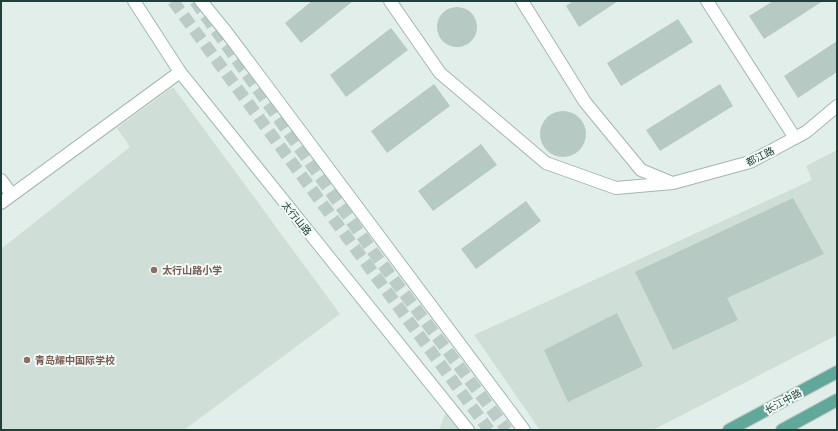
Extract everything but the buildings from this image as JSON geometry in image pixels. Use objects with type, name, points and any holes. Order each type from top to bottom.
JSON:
[{"type":"main road","name":"长江中路","points":[[729,430],[837,372]]},
{"type":"main road","points":[[782,430],[837,400]]},
{"type":"street","name":"太行山路","points":[[134,1],[180,72],[468,430]]},
{"type":"street","points":[[201,1],[227,33],[524,430]]},
{"type":"street","name":"都江路","points":[[390,1],[440,73],[546,163],[616,188],[673,183],[750,162],[806,132],[837,106]]},
{"type":"street","points":[[522,1],[594,114],[641,170],[673,183]]},
{"type":"street","points":[[707,1],[795,138]]},
{"type":"street","points":[[1,203],[180,72]]},
{"type":"street","points":[[1,180],[12,195]]},
{"type":"shaded area","name":"太行山路小学","points":[[173,87],[340,314],[184,430],[1,430],[1,249],[130,147],[117,128]]},
{"type":"shaded area","points":[[837,150],[837,335],[653,430],[540,430],[474,335],[812,180],[806,166]]},
{"type":"shaded area","points":[[447,409],[463,430],[439,430]]},
{"type":"tunnel","points":[[173,1],[489,430]]},
{"type":"tunnel","points":[[195,1],[374,253],[507,430]]},
{"type":"place","name":"太行山路小学","points":[[154,270]]},
{"type":"place","name":"青岛耀中国际学校","points":[[27,360]]}]
